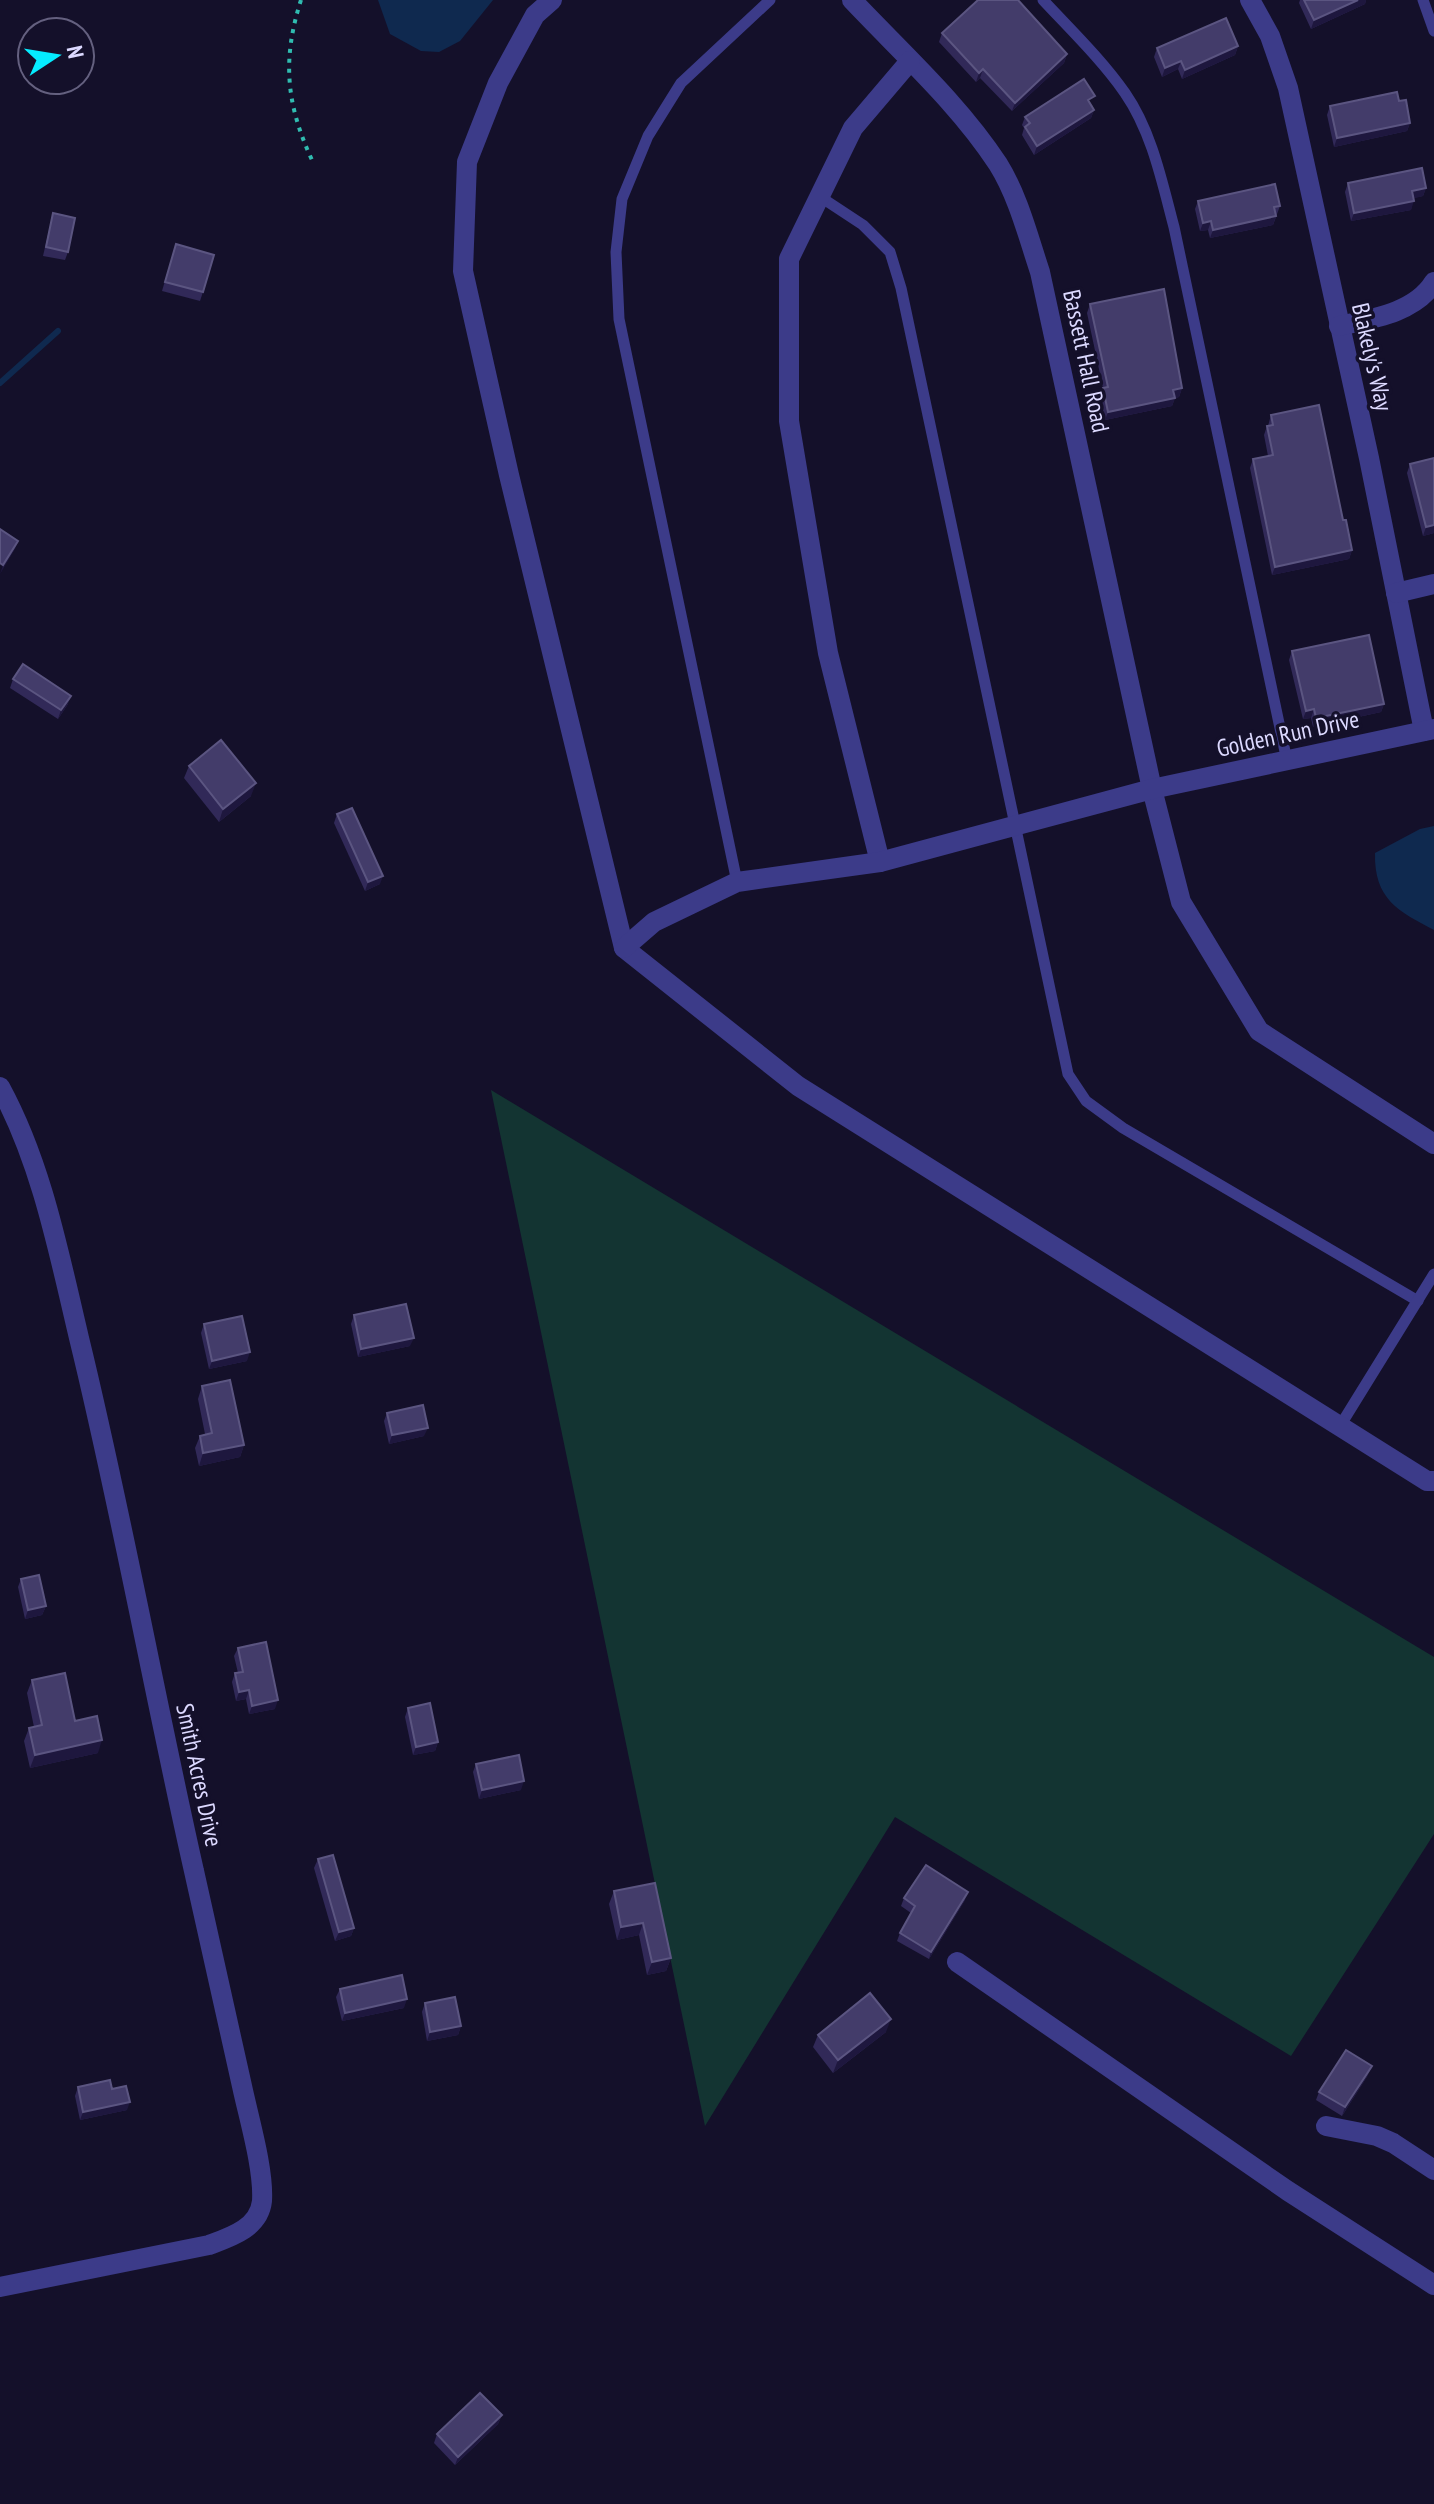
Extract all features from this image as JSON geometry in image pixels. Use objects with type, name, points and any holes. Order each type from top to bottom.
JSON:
[{"type":"street","points":[[552,0],[535,15],[498,83],[467,162],[463,271],[509,475],[624,948],[798,1086],[1427,1481],[1434,1481]]},
{"type":"street","name":"Bassett Hall Road","points":[[852,0],[962,116],[999,166],[1025,227],[1040,272],[1152,789],[1181,902],[1259,1031],[1434,1144]]},
{"type":"street","name":"Blakely's Way","points":[[1250,0],[1270,36],[1288,88],[1396,593],[1429,730]]},
{"type":"street","points":[[880,862],[828,653],[789,421],[789,259],[853,128],[910,61]]},
{"type":"street","points":[[1339,326],[1376,318],[1405,307],[1429,290],[1434,282]]},
{"type":"street","points":[[1396,593],[1434,584]]},
{"type":"street","name":"Golden Run Drive","points":[[624,948],[654,922],[737,882],[880,862],[1152,789],[1429,730]]},
{"type":"street","name":"Smith Acres Drive","points":[[0,1087],[41,1191],[94,1399],[165,1744],[245,2102],[262,2199],[260,2215],[246,2228],[209,2245],[0,2287]]},
{"type":"street","points":[[957,1962],[1288,2191],[1434,2285]]},
{"type":"street","points":[[1326,2126],[1377,2136],[1434,2170]]},
{"type":"lane","points":[[737,882],[619,319],[616,252],[622,199],[648,136],[681,83],[770,0]]},
{"type":"lane","points":[[1043,0],[1126,95],[1143,127],[1158,167],[1174,227],[1287,761]]},
{"type":"lane","points":[[1423,0],[1434,31]]},
{"type":"lane","points":[[819,196],[863,225],[890,252],[897,276],[1068,1074],[1086,1101],[1123,1128],[1418,1301]]},
{"type":"lane","points":[[1340,1426],[1434,1274]]},
{"type":"path","points":[[301,0],[289,47],[290,90],[295,119],[312,160]]},
{"type":"green space","points":[[491,1090],[1434,1657],[1434,1834],[1291,2056],[895,1817],[705,2126]]},
{"type":"water","points":[[378,0],[493,0],[460,41],[439,52],[421,51],[390,34]]},
{"type":"water","points":[[1434,826],[1434,930],[1399,909],[1384,893],[1376,869],[1375,853],[1420,829]]},
{"type":"building","points":[[978,0],[1018,0],[1067,54],[1015,103],[983,69],[979,73],[942,33]]},
{"type":"building","points":[[1304,0],[1358,0],[1314,20]]},
{"type":"building","points":[[1226,18],[1238,46],[1185,70],[1181,61],[1165,68],[1157,48]]},
{"type":"building","points":[[1084,79],[1095,96],[1088,100],[1094,110],[1037,146],[1025,127],[1030,123],[1025,117]]},
{"type":"building","points":[[1397,92],[1399,101],[1406,100],[1410,123],[1337,138],[1330,106]]},
{"type":"building","points":[[1422,168],[1426,188],[1412,191],[1414,201],[1354,213],[1348,183]]},
{"type":"building","points":[[1275,184],[1280,206],[1274,207],[1276,216],[1213,230],[1211,221],[1203,223],[1198,201]]},
{"type":"building","points":[[53,213],[75,218],[68,252],[46,247]]},
{"type":"building","points":[[176,244],[214,255],[203,292],[165,282]]},
{"type":"building","points":[[1164,289],[1182,388],[1173,390],[1175,398],[1108,412],[1103,388],[1108,387],[1090,304]]},
{"type":"building","points":[[1319,405],[1352,550],[1275,567],[1253,459],[1273,455],[1267,426],[1273,425],[1271,415]]},
{"type":"building","points":[[1434,458],[1434,525],[1426,527],[1410,464]]},
{"type":"building","points":[[0,529],[18,541],[3,565],[0,563]]},
{"type":"building","points":[[1369,635],[1384,704],[1316,718],[1314,709],[1306,711],[1292,651]]},
{"type":"building","points":[[23,664],[71,696],[61,710],[13,679]]},
{"type":"building","points":[[221,740],[256,783],[223,809],[189,766]]},
{"type":"building","points":[[352,808],[383,876],[368,882],[337,814]]},
{"type":"building","points":[[406,1304],[414,1338],[361,1349],[354,1315]]},
{"type":"building","points":[[242,1316],[250,1352],[212,1361],[204,1324]]},
{"type":"building","points":[[230,1380],[244,1445],[203,1453],[200,1436],[212,1433],[202,1386]]},
{"type":"building","points":[[423,1405],[428,1428],[392,1435],[387,1413]]},
{"type":"building","points":[[39,1575],[46,1606],[28,1610],[21,1579]]},
{"type":"building","points":[[266,1642],[278,1700],[252,1706],[249,1690],[239,1692],[235,1673],[243,1672],[238,1648]]},
{"type":"building","points":[[65,1673],[75,1721],[97,1716],[102,1740],[35,1755],[29,1728],[42,1725],[32,1680]]},
{"type":"building","points":[[430,1703],[438,1742],[416,1747],[408,1708]]},
{"type":"building","points":[[519,1755],[524,1781],[482,1790],[476,1764]]},
{"type":"building","points":[[333,1855],[354,1928],[339,1932],[318,1859]]},
{"type":"building","points":[[926,1865],[968,1892],[931,1952],[900,1933],[915,1906],[904,1898]]},
{"type":"building","points":[[655,1883],[671,1958],[652,1962],[643,1923],[621,1927],[614,1891]]},
{"type":"building","points":[[402,1975],[407,1999],[345,2013],[340,1989]]},
{"type":"building","points":[[870,1993],[891,2019],[838,2060],[818,2035]]},
{"type":"building","points":[[455,1997],[461,2026],[430,2032],[425,2003]]},
{"type":"building","points":[[1346,2050],[1372,2066],[1345,2107],[1319,2092]]},
{"type":"building","points":[[110,2080],[112,2089],[126,2086],[130,2102],[83,2112],[78,2087]]},
{"type":"building","points":[[480,2393],[502,2415],[458,2457],[437,2434]]},
{"type":"waterway","points":[[0,383],[58,331]]}]
